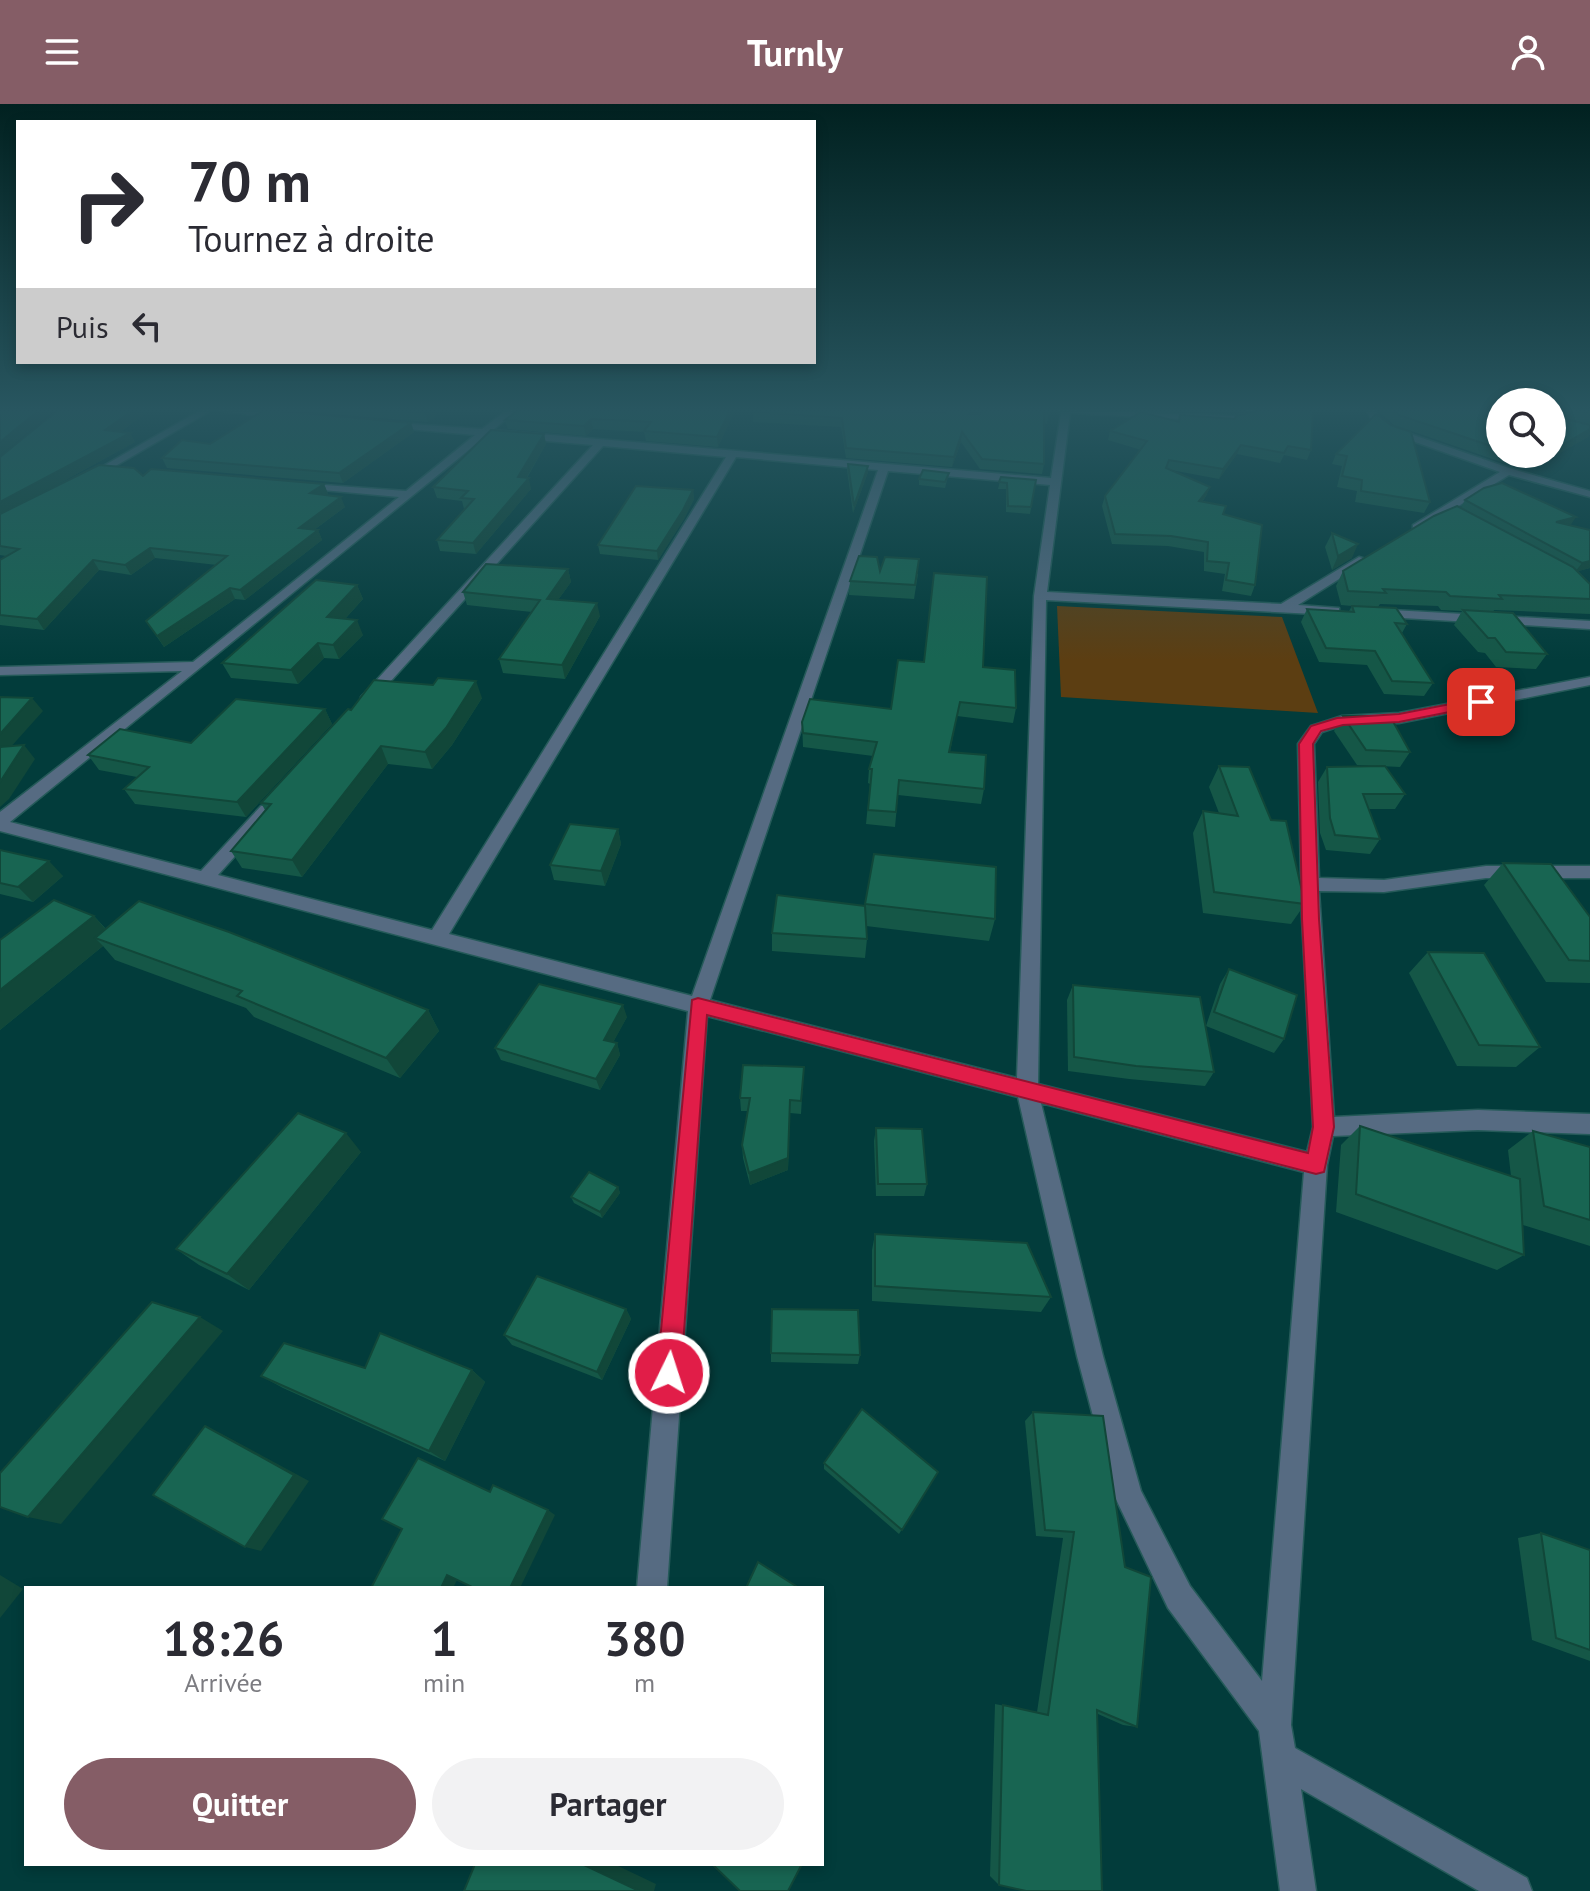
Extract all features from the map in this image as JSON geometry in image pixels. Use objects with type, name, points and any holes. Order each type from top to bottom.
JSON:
[{"type":"street","points":[[401,493],[408,494]]},
{"type":"street","points":[[355,713],[554,493]]},
{"type":"street","points":[[437,938],[709,493]]},
{"type":"street","points":[[652,1586],[698,1006],[875,493]]},
{"type":"street","points":[[1054,493],[1040,596],[1027,1090],[1090,1356],[1128,1495],[1179,1597],[1278,1742],[1514,1891]]},
{"type":"street","points":[[1406,534],[1471,493]]},
{"type":"street","points":[[0,823],[408,494]]},
{"type":"street","points":[[1446,509],[1459,516]]},
{"type":"street","points":[[1284,608],[1379,550]]},
{"type":"street","points":[[1040,596],[1345,611]]},
{"type":"street","points":[[1361,612],[1590,625]]},
{"type":"street","points":[[0,671],[197,666]]},
{"type":"street","points":[[1298,1891],[1278,1742],[1316,1165],[1324,1127],[1310,884],[1306,744],[1316,729],[1342,721],[1399,718],[1590,681]]},
{"type":"street","points":[[205,878],[280,796]]},
{"type":"street","points":[[0,823],[1316,1165]]},
{"type":"street","points":[[1310,884],[1384,886],[1486,872],[1590,872]]},
{"type":"street","points":[[1324,1127],[1478,1120],[1590,1124]]},
{"type":"shaded area","points":[[1057,606],[1282,617],[1318,713],[1061,697]]},
{"type":"building","points":[[0,493],[16,493],[0,502]]},
{"type":"building","points":[[42,493],[313,493],[341,497],[299,528],[318,530],[240,590],[230,588],[157,636],[146,621],[227,556],[150,548],[125,565],[93,560],[37,619],[0,615],[0,560],[19,549],[0,546],[0,514]]},
{"type":"building","points":[[466,493],[516,493],[473,543],[437,540],[474,499],[461,498]]},
{"type":"building","points":[[631,493],[691,493],[657,551],[598,545]]},
{"type":"building","points":[[1007,493],[1034,493],[1031,507],[1008,506]]},
{"type":"building","points":[[1107,493],[1205,493],[1199,501],[1226,506],[1223,514],[1262,525],[1255,585],[1226,580],[1229,563],[1207,561],[1208,542],[1171,536],[1115,534],[1105,496]]},
{"type":"building","points":[[1376,493],[1428,493],[1430,502]]},
{"type":"building","points":[[1475,493],[1525,493],[1576,517],[1556,522],[1590,530],[1590,561],[1582,563],[1465,500]]},
{"type":"building","points":[[1457,506],[1573,567],[1590,584],[1590,599],[1499,595],[1502,599],[1383,589],[1386,593],[1348,591],[1343,571],[1434,516]]},
{"type":"building","points":[[1332,533],[1358,544],[1338,556]]},
{"type":"building","points":[[859,556],[877,557],[880,571],[885,557],[919,559],[915,585],[850,581]]},
{"type":"building","points":[[486,564],[568,569],[547,599],[597,603],[562,665],[499,659],[540,600],[463,592]]},
{"type":"building","points":[[934,573],[987,577],[983,667],[1015,670],[1016,708],[960,702],[949,752],[986,755],[984,789],[899,780],[896,812],[868,810],[872,769],[869,769],[877,742],[803,733],[802,722],[810,699],[891,709],[898,660],[924,662]]},
{"type":"building","points":[[316,580],[357,585],[327,617],[357,620],[333,645],[318,643],[291,670],[222,663]]},
{"type":"building","points":[[1352,606],[1396,608],[1407,624],[1395,623],[1433,683],[1392,681],[1375,651],[1326,648],[1307,609],[1354,612]]},
{"type":"building","points":[[1463,610],[1513,613],[1547,654],[1506,652],[1495,638],[1488,638]]},
{"type":"building","points":[[438,678],[476,681],[446,728],[425,752],[381,746],[292,860],[231,851],[271,804],[261,803],[348,709],[351,710],[374,680],[433,685]]},
{"type":"building","points":[[0,697],[32,698],[0,734]]},
{"type":"building","points":[[236,699],[325,709],[237,802],[124,789],[149,767],[88,755],[120,729],[191,743]]},
{"type":"building","points":[[1343,716],[1390,716],[1410,752],[1366,750]]},
{"type":"building","points":[[24,745],[0,782],[0,747]]},
{"type":"building","points":[[1219,766],[1249,767],[1271,820],[1286,821],[1305,904],[1214,892],[1203,811],[1238,816]]},
{"type":"building","points":[[1385,766],[1405,794],[1363,794],[1380,839],[1335,835],[1330,818],[1327,767]]},
{"type":"building","points":[[570,824],[618,829],[601,871],[550,865]]},
{"type":"building","points":[[0,850],[49,861],[18,887],[0,883]]},
{"type":"building","points":[[874,854],[996,867],[995,919],[865,904]]},
{"type":"building","points":[[1503,863],[1551,864],[1590,917],[1590,961],[1569,960]]},
{"type":"building","points":[[777,895],[865,906],[867,939],[772,933]]},
{"type":"building","points":[[54,900],[94,916],[0,990],[0,940]]},
{"type":"building","points":[[139,901],[229,932],[428,1010],[386,1058],[237,996],[242,991],[95,938]]},
{"type":"building","points":[[1428,952],[1484,953],[1540,1047],[1479,1045]]},
{"type":"building","points":[[1229,969],[1297,995],[1284,1039],[1214,1012]]},
{"type":"building","points":[[539,984],[623,1005],[604,1040],[617,1043],[596,1079],[495,1048]]},
{"type":"building","points":[[1073,985],[1200,997],[1214,1072],[1074,1057]]},
{"type":"building","points":[[743,1065],[804,1067],[801,1101],[790,1100],[788,1158],[749,1173],[742,1145],[750,1098],[740,1098]]},
{"type":"building","points":[[298,1113],[346,1133],[227,1274],[176,1249]]},
{"type":"building","points":[[1360,1126],[1520,1179],[1524,1255],[1356,1194]]},
{"type":"building","points":[[876,1128],[922,1129],[927,1184],[878,1184]]},
{"type":"building","points":[[1533,1131],[1590,1147],[1590,1220],[1544,1206]]},
{"type":"building","points":[[589,1172],[618,1187],[600,1212],[571,1197]]},
{"type":"building","points":[[875,1234],[1027,1243],[1051,1297],[875,1286]]},
{"type":"building","points":[[537,1276],[626,1309],[597,1372],[504,1335]]},
{"type":"building","points":[[152,1302],[200,1317],[28,1517],[0,1507],[0,1473]]},
{"type":"building","points":[[772,1309],[858,1310],[860,1355],[771,1353]]},
{"type":"building","points":[[380,1333],[472,1370],[429,1451],[261,1376],[284,1343],[365,1368]]},
{"type":"building","points":[[862,1409],[938,1472],[902,1530],[824,1463]]},
{"type":"building","points":[[1033,1412],[1103,1416],[1125,1567],[1151,1577],[1137,1727],[1097,1710],[1102,1891],[1026,1891],[999,1885],[1003,1705],[1048,1715],[1074,1532],[1045,1530]]},
{"type":"building","points":[[205,1426],[294,1475],[245,1547],[153,1495]]},
{"type":"building","points":[[418,1458],[490,1492],[493,1485],[548,1510],[511,1586],[470,1586],[447,1575],[442,1586],[372,1586],[402,1529],[382,1519]]},
{"type":"building","points":[[1541,1533],[1590,1550],[1590,1650],[1556,1638]]},
{"type":"building","points":[[758,1562],[796,1586],[747,1586]]},
{"type":"building","points":[[474,1866],[586,1866],[639,1891],[464,1891]]},
{"type":"building","points":[[714,1866],[801,1866],[788,1891],[740,1891]]},
{"type":"route","points":[[669,1373],[698,1006],[1316,1165],[1324,1127],[1311,919],[1306,744],[1316,729],[1342,721],[1399,718],[1481,702]]}]
